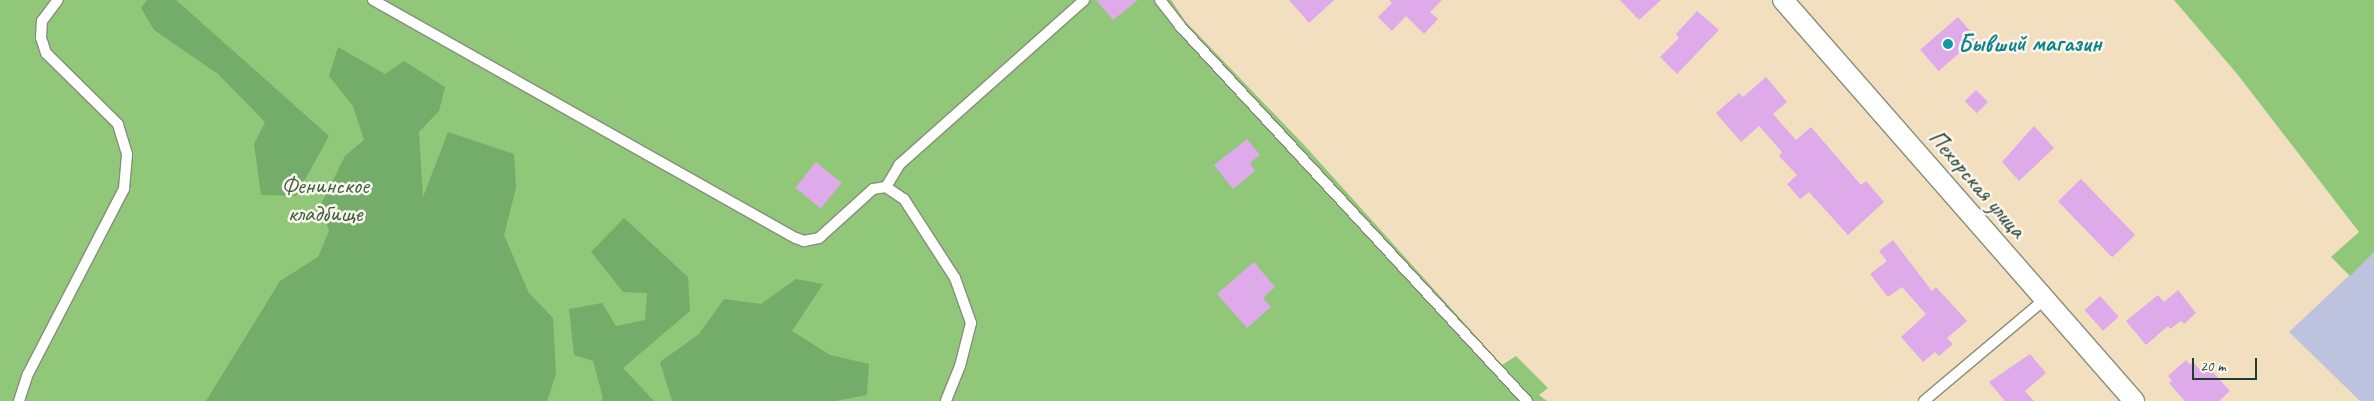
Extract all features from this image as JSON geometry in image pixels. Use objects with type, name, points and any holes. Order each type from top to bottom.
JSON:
[{"type":"street","name":"Пехорская улица","points":[[1783,0],[2134,401]]},
{"type":"lane","points":[[19,401],[28,374],[124,189],[127,154],[118,124],[46,53],[41,38],[42,21],[58,0]]},
{"type":"lane","points":[[373,0],[804,241],[819,238],[873,189],[886,187],[904,199],[955,278],[971,323],[946,401]]},
{"type":"lane","points":[[886,187],[899,165],[1084,0]]},
{"type":"lane","points":[[1160,0],[1180,26],[1527,401]]},
{"type":"lane","points":[[1924,401],[2044,300]]},
{"type":"shaded area","points":[[2374,252],[2374,401],[2360,401],[2289,332]]},
{"type":"green space","name":"Фенинское кладбище","points":[[0,0],[1171,0],[1185,21],[1305,146],[1502,365],[1516,356],[1548,388],[1539,395],[1547,401],[0,401]]},
{"type":"green space","points":[[147,0],[176,0],[329,136],[296,196],[261,195],[254,144],[265,122],[218,74],[154,30],[141,8]]},
{"type":"green space","points":[[2174,0],[2374,0],[2374,252],[2350,276],[2331,257],[2359,232],[2238,75]]},
{"type":"green space","name":"Фенинское кладбище","points":[[338,47],[385,74],[404,61],[445,87],[439,111],[419,132],[423,197],[448,132],[514,154],[516,188],[504,235],[529,293],[553,318],[556,374],[547,401],[206,401],[280,281],[318,257],[329,231],[321,204],[345,156],[364,140],[353,106],[329,76]]},
{"type":"green space","points":[[624,218],[688,277],[690,311],[623,368],[654,401],[601,401],[603,398],[593,361],[574,355],[569,309],[602,303],[616,326],[645,320],[647,293],[623,292],[591,252]]},
{"type":"green space","points":[[796,279],[823,284],[792,331],[830,355],[869,364],[867,395],[836,401],[672,401],[660,362],[699,334],[724,299],[761,304]]},
{"type":"building","points":[[1096,0],[1138,0],[1113,20]]},
{"type":"building","points":[[1289,0],[1334,0],[1309,23]]},
{"type":"building","points":[[1389,0],[1442,0],[1430,12],[1438,19],[1424,34],[1406,16],[1392,31],[1378,17],[1392,3]]},
{"type":"building","points":[[1620,0],[1661,0],[1639,20]]},
{"type":"building","points":[[1697,11],[1719,30],[1677,74],[1660,57],[1679,38],[1676,34]]},
{"type":"building","name":"Бывший магазин","points":[[1958,17],[1976,38],[1939,71],[1920,50]]},
{"type":"building","points":[[1766,77],[1787,102],[1773,114],[1796,140],[1811,127],[1861,185],[1866,181],[1884,202],[1848,235],[1809,192],[1800,199],[1787,184],[1797,175],[1779,156],[1782,152],[1759,126],[1741,142],[1716,113],[1739,93],[1743,97]]},
{"type":"building","points":[[1976,90],[1988,102],[1977,113],[1965,101]]},
{"type":"building","points":[[2034,126],[2054,148],[2019,181],[2002,162]]},
{"type":"building","points":[[1247,139],[1260,155],[1250,163],[1255,171],[1233,189],[1214,165]]},
{"type":"building","points":[[816,162],[842,183],[821,208],[795,188]]},
{"type":"building","points":[[2081,179],[2135,235],[2112,257],[2058,201]]},
{"type":"building","points":[[1893,240],[1932,291],[1936,287],[1967,321],[1947,338],[1953,344],[1939,356],[1935,352],[1923,362],[1901,337],[1926,314],[1902,287],[1888,297],[1870,274],[1887,261],[1879,251]]},
{"type":"building","points":[[1254,262],[1275,287],[1263,298],[1271,307],[1247,328],[1217,294]]},
{"type":"building","points":[[2178,290],[2196,313],[2184,324],[2181,321],[2170,329],[2168,326],[2146,345],[2126,321],[2158,295],[2164,302]]},
{"type":"building","points":[[2100,296],[2119,317],[2103,331],[2084,310]]},
{"type":"building","points":[[2030,354],[2046,373],[2025,391],[2034,401],[2005,401],[1989,382]]},
{"type":"building","points":[[2186,360],[2190,365],[2193,362],[2204,374],[2210,369],[2230,391],[2219,401],[2185,401],[2169,383],[2172,381],[2168,376]]},
{"type":"place","name":"Бывший магазин","points":[[1948,44]]}]
